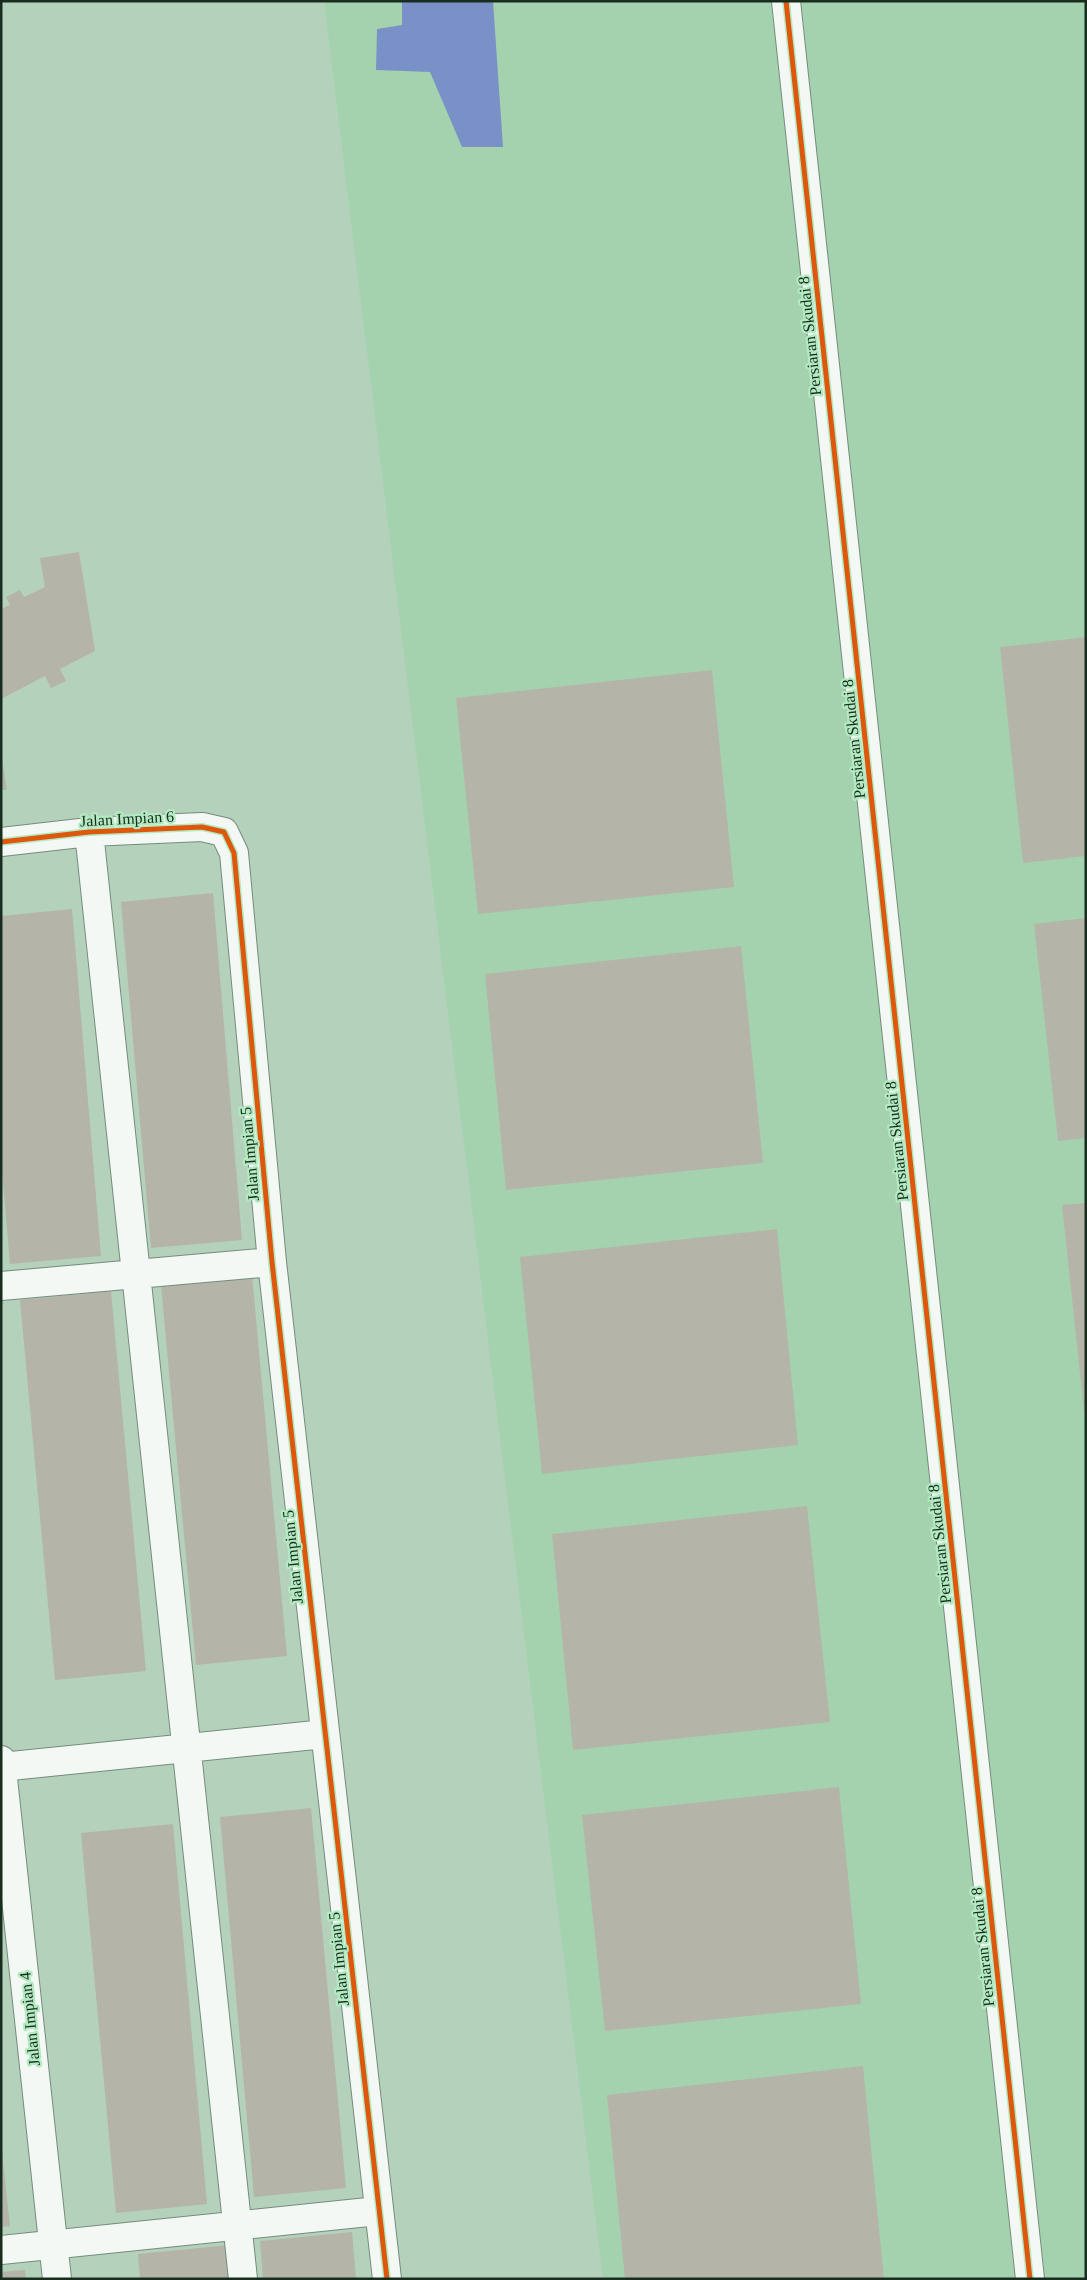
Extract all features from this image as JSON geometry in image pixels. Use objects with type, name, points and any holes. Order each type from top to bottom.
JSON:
[{"type":"street","name":"Persiaran Skudai 8","points":[[786,1],[1030,2279]]},
{"type":"street","name":"Jalan Impian 6","points":[[1,842],[89,832],[202,827],[224,832]]},
{"type":"street","points":[[89,832],[188,1748],[243,2279]]},
{"type":"street","name":"Jalan Impian 5","points":[[224,832],[234,853],[272,1262],[387,2279]]},
{"type":"street","points":[[1,1286],[272,1262]]},
{"type":"street","points":[[2,1765],[325,1734]]},
{"type":"street","name":"Jalan Impian 4","points":[[2,1765],[57,2279]]},
{"type":"street","points":[[1,2250],[378,2211]]},
{"type":"shaded area","points":[[324,1],[1086,1],[1086,2279],[603,2279]]},
{"type":"water","points":[[402,1],[493,1],[503,147],[462,147],[430,72],[376,70],[377,29],[402,25]]},
{"type":"building","points":[[79,552],[95,651],[60,669],[66,681],[51,688],[45,676],[1,699],[1,609],[10,605],[6,597],[20,590],[24,597],[45,587],[40,558]]},
{"type":"building","points":[[1086,637],[1086,856],[1023,863],[1000,647]]},
{"type":"building","points":[[712,670],[734,887],[478,914],[456,698]]},
{"type":"building","points":[[1,753],[7,790],[1,790]]},
{"type":"building","points":[[213,893],[242,1240],[151,1248],[121,902]]},
{"type":"building","points":[[72,909],[101,1256],[10,1264],[1,1158],[1,916]]},
{"type":"building","points":[[1086,918],[1086,1138],[1058,1141],[1034,924]]},
{"type":"building","points":[[741,946],[763,1163],[506,1190],[485,974]]},
{"type":"building","points":[[1086,1203],[1086,1411],[1084,1411],[1062,1205]]},
{"type":"building","points":[[777,1229],[798,1445],[542,1474],[520,1257]]},
{"type":"building","points":[[252,1275],[287,1656],[196,1665],[161,1285]]},
{"type":"building","points":[[111,1291],[146,1671],[55,1680],[20,1300]]},
{"type":"building","points":[[807,1506],[830,1722],[573,1750],[552,1534]]},
{"type":"building","points":[[839,1787],[861,2004],[605,2031],[582,1815]]},
{"type":"building","points":[[311,1808],[346,2188],[254,2197],[220,1817]]},
{"type":"building","points":[[173,1824],[207,2204],[116,2213],[81,1833]]},
{"type":"building","points":[[863,2066],[884,2279],[625,2279],[607,2095]]},
{"type":"building","points":[[1,2144],[10,2226],[1,2227]]},
{"type":"building","points":[[352,2232],[356,2279],[263,2279],[260,2241]]},
{"type":"building","points":[[230,2245],[233,2279],[140,2279],[138,2254]]},
{"type":"building","points":[[25,2270],[26,2279],[1,2279],[1,2272]]},
{"type":"cycle path","points":[[786,1],[1030,2279]]},
{"type":"cycle path","points":[[1,842],[89,832],[202,827],[224,832],[234,853],[272,1262],[387,2279]]}]
